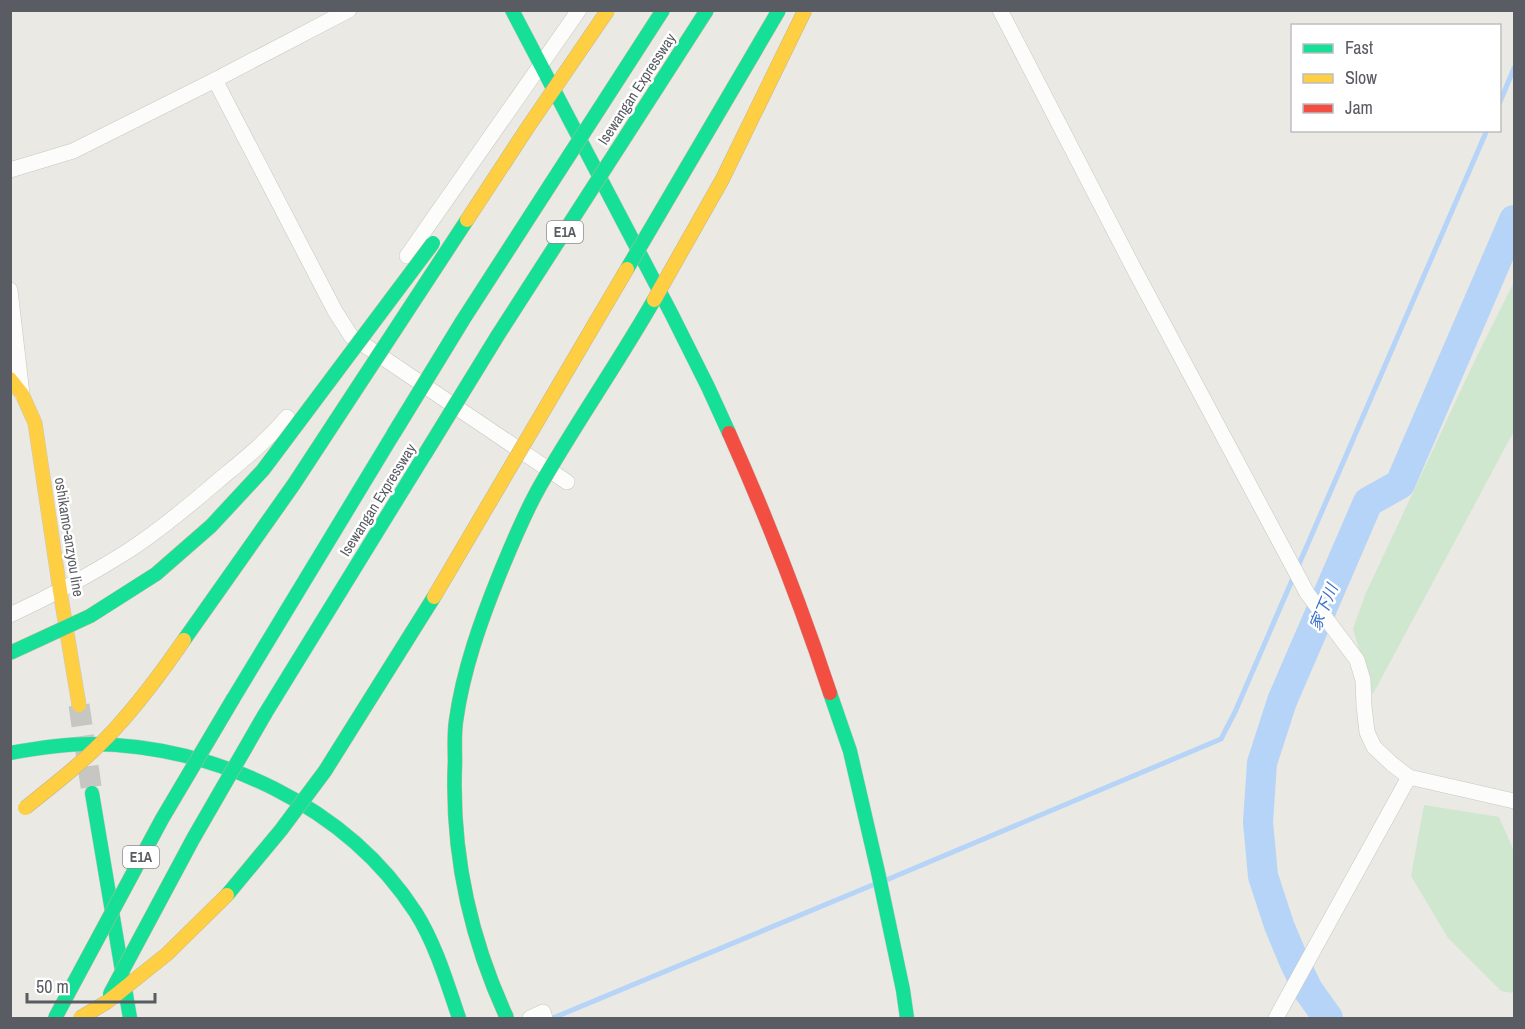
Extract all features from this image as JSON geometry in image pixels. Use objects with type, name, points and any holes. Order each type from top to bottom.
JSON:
[{"type":"main road","points":[[512,10],[708,387],[746,472],[805,618],[850,751],[878,872],[907,1018]]},
{"type":"main road","points":[[10,818],[69,774],[103,741],[151,687],[294,484],[528,127],[608,10]]},
{"type":"main road","name":"Isewangan Expressway","points":[[55,1018],[162,819],[233,699],[469,310],[663,10]]},
{"type":"main road","name":"Isewangan Expressway","points":[[97,1018],[193,839],[265,714],[498,335],[707,10]]},
{"type":"main road","points":[[81,1018],[107,1002],[167,954],[232,890],[325,771],[444,582],[779,10]]},
{"type":"main road","points":[[507,1018],[493,988],[473,929],[466,901],[455,831],[456,722],[469,660],[489,600],[538,488],[645,316],[716,191],[805,10]]},
{"type":"main road","points":[[10,653],[90,616],[156,574],[211,526],[263,470],[396,290],[447,224],[528,127]]},
{"type":"main road","name":"oshikamo-anzyou line","points":[[10,379],[22,394],[35,423],[79,705]]},
{"type":"main road","points":[[10,753],[67,743],[128,745],[178,754],[216,765],[286,794],[330,822],[352,841],[408,902],[425,930],[459,1018]]},
{"type":"main road","points":[[92,792],[130,1018]]},
{"type":"street","points":[[10,170],[73,151],[349,10]]},
{"type":"street","points":[[10,615],[60,591],[166,524],[276,431],[351,336],[579,10]]},
{"type":"street","points":[[1000,10],[1181,358],[1307,593],[1357,660],[1363,680],[1367,732],[1374,747],[1409,777],[1515,801]]},
{"type":"street","points":[[214,80],[330,301],[351,336],[567,482]]},
{"type":"street","points":[[10,290],[22,394]]},
{"type":"street","points":[[1276,1018],[1409,777]]},
{"type":"street","points":[[530,1018],[543,1012],[546,1018]]},
{"type":"green space","points":[[1514,282],[1514,431],[1373,694],[1353,629],[1365,595]]},
{"type":"green space","points":[[1424,805],[1499,817],[1514,851],[1514,993],[1501,991],[1448,938],[1411,876]]},
{"type":"waterway","points":[[1501,100],[1514,68]]},
{"type":"waterway","points":[[884,881],[1221,739],[1235,712],[1486,132]]},
{"type":"waterway","name":"家下川","points":[[1328,1018],[1308,990],[1294,961],[1263,876],[1258,822],[1262,763],[1282,701],[1368,502],[1400,484],[1514,220]]},
{"type":"waterway","points":[[553,1018],[875,884]]},
{"type":"tunnel","points":[[79,705],[92,793]]},
{"type":"traffic: fast","points":[[512,10],[671,313],[729,433]]},
{"type":"traffic: fast","points":[[394,433],[463,320],[663,10]]},
{"type":"traffic: fast","points":[[425,454],[498,335],[707,10]]},
{"type":"traffic: fast","points":[[627,269],[779,10]]},
{"type":"traffic: fast","points":[[184,640],[294,484],[467,220]]},
{"type":"traffic: fast","points":[[10,653],[90,616],[156,574],[211,526],[263,470],[433,243]]},
{"type":"traffic: fast","points":[[507,1018],[482,956],[465,893],[460,861],[455,796],[455,731],[459,702],[468,664],[486,609],[529,507],[654,300]]},
{"type":"traffic: fast","points":[[233,699],[394,433]]},
{"type":"traffic: fast","points":[[265,714],[425,454]]},
{"type":"traffic: fast","points":[[227,895],[281,830],[325,771],[434,597]]},
{"type":"traffic: fast","points":[[830,693],[850,751],[878,872],[907,1018]]},
{"type":"traffic: fast","points":[[55,1018],[162,819],[233,699]]},
{"type":"traffic: fast","points":[[110,994],[193,839],[265,714]]},
{"type":"traffic: fast","points":[[10,753],[91,744],[138,747],[185,756],[231,770],[274,789],[316,813],[354,842],[387,875],[416,913],[435,951],[459,1018]]},
{"type":"traffic: fast","points":[[92,793],[130,1018]]},
{"type":"traffic: slow","points":[[467,220],[608,10]]},
{"type":"traffic: slow","points":[[654,300],[722,180],[805,10]]},
{"type":"traffic: slow","points":[[434,597],[627,269]]},
{"type":"traffic: slow","points":[[10,379],[22,394],[35,423],[79,705]]},
{"type":"traffic: slow","points":[[25,808],[103,742],[150,687],[184,640]]},
{"type":"traffic: slow","points":[[80,1018],[107,1002],[167,954],[227,895]]},
{"type":"traffic: jam","points":[[729,433],[783,562],[830,693]]}]
